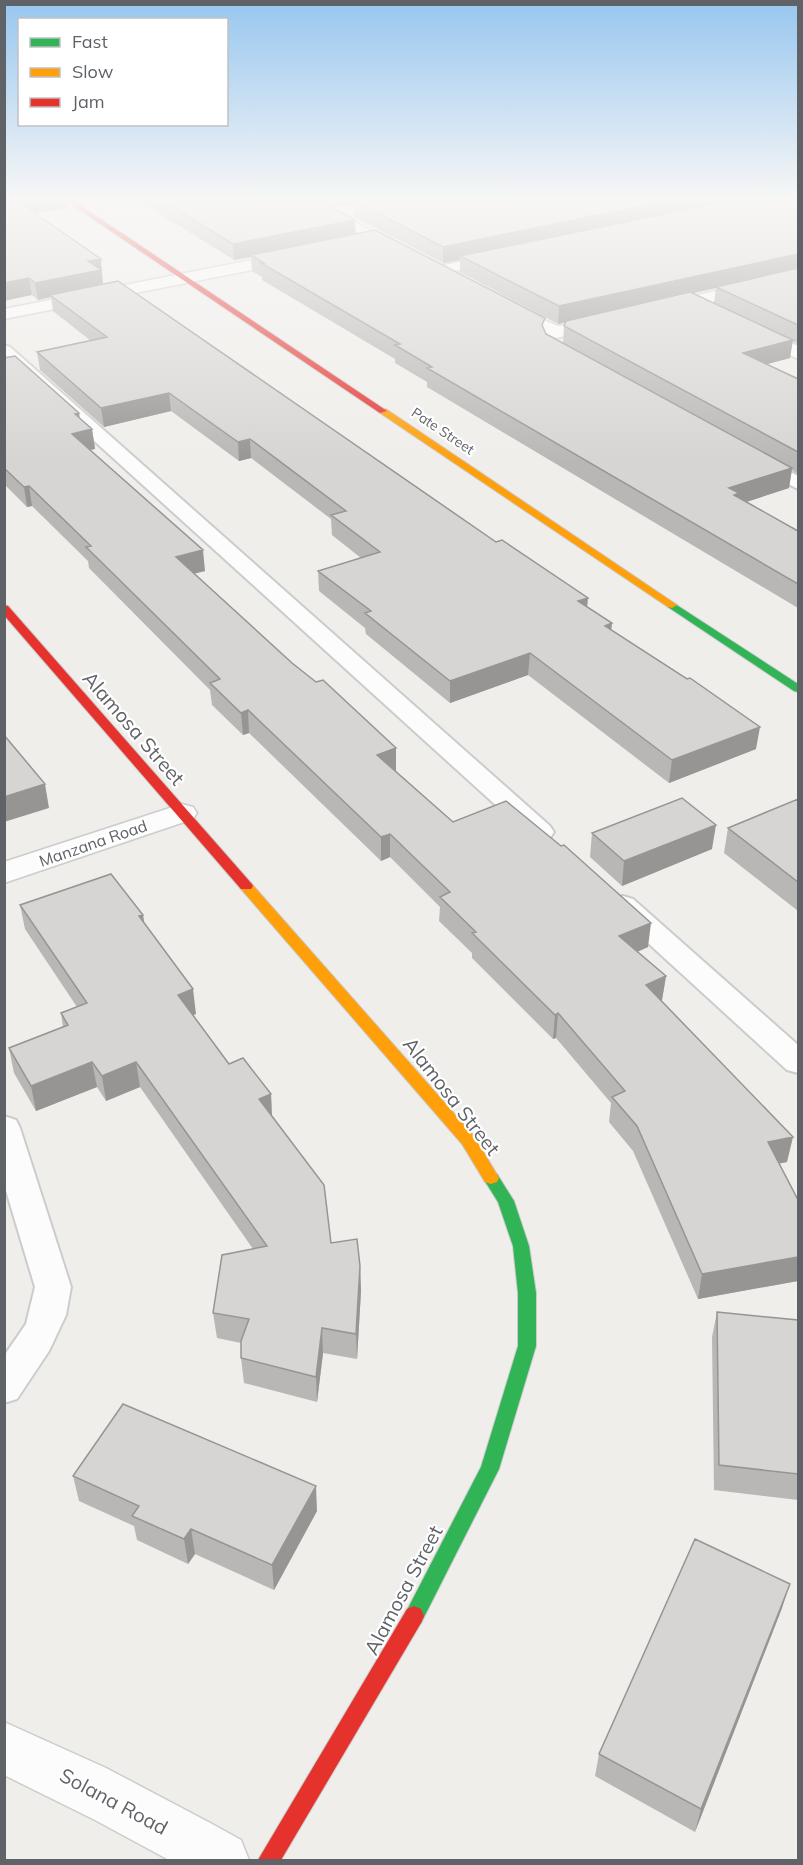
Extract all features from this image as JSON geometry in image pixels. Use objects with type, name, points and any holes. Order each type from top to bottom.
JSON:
[{"type":"street","points":[[4,314],[138,288]]},
{"type":"street","name":"Pate Street","points":[[199,288],[798,689]]},
{"type":"street","points":[[646,312],[751,288]]},
{"type":"street","points":[[486,298],[554,340],[624,318]]},
{"type":"street","points":[[691,302],[712,312]]},
{"type":"street","points":[[734,322],[798,353]]},
{"type":"street","name":"Alamosa Street","points":[[4,608],[468,1140],[506,1201],[521,1246],[527,1293],[527,1346],[490,1468],[410,1624],[270,1860]]},
{"type":"street","name":"Manzana Road","points":[[4,873],[182,813]]},
{"type":"street","name":"Solana Road","points":[[4,1748],[51,1768],[153,1821],[221,1860]]},
{"type":"lane","points":[[4,351],[558,846]]},
{"type":"lane","points":[[740,451],[798,483]]},
{"type":"lane","points":[[602,886],[798,1062]]},
{"type":"lane","points":[[4,1128],[53,1287],[53,1306],[47,1324],[4,1387]]},
{"type":"building","points":[[84,288],[128,288],[496,542],[502,540],[588,598],[578,601],[612,623],[605,626],[687,679],[690,678],[760,727],[672,760],[530,653],[450,681],[365,613],[371,611],[318,571],[380,552],[331,515],[346,511],[250,439],[238,442],[169,393],[101,408],[37,352],[107,337],[50,295]]},
{"type":"building","points":[[304,288],[487,288],[545,318],[542,325],[546,334],[792,468],[729,488],[739,493],[734,495],[798,531],[798,584],[427,368],[432,367],[395,345],[400,344]]},
{"type":"building","points":[[523,288],[642,288],[559,306]]},
{"type":"building","points":[[718,288],[798,288],[798,325]]},
{"type":"building","points":[[690,292],[793,340],[743,353],[798,379],[798,452],[564,326],[566,321]]},
{"type":"building","points":[[15,356],[79,413],[75,414],[92,429],[72,434],[203,550],[176,557],[292,663],[316,682],[323,680],[396,748],[377,755],[453,822],[506,801],[561,846],[564,845],[651,923],[619,936],[666,976],[646,985],[793,1137],[768,1142],[798,1200],[798,1257],[702,1274],[637,1126],[612,1097],[625,1091],[558,1013],[555,1015],[472,933],[476,932],[440,897],[450,892],[390,834],[381,837],[248,710],[241,713],[210,683],[220,679],[86,547],[91,546],[29,486],[24,487],[4,468],[4,358]]},
{"type":"building","points":[[4,735],[45,784],[4,797]]},
{"type":"building","points":[[682,798],[716,825],[624,861],[592,833]]},
{"type":"building","points":[[798,799],[798,882],[728,828]]},
{"type":"building","points":[[111,874],[143,915],[139,916],[193,989],[178,995],[229,1064],[243,1058],[271,1094],[259,1099],[324,1185],[331,1243],[357,1239],[360,1266],[356,1334],[322,1328],[316,1377],[241,1358],[241,1341],[249,1319],[213,1313],[222,1255],[267,1246],[136,1062],[102,1076],[92,1062],[31,1086],[9,1048],[68,1025],[61,1013],[87,1003],[20,905]]},
{"type":"building","points":[[717,1312],[798,1320],[798,1474],[719,1465]]},
{"type":"building","points":[[123,1404],[316,1486],[272,1565],[191,1529],[184,1539],[132,1516],[139,1506],[73,1476]]},
{"type":"building","points":[[695,1539],[790,1584],[701,1809],[599,1754]]},
{"type":"traffic: fast","points":[[672,605],[798,689]]},
{"type":"traffic: fast","points":[[414,1616],[490,1469],[527,1346],[527,1293],[521,1246],[506,1201],[491,1178]]},
{"type":"traffic: slow","points":[[383,411],[672,605]]},
{"type":"traffic: slow","points":[[246,886],[468,1140],[491,1178]]},
{"type":"traffic: jam","points":[[199,288],[383,411]]},
{"type":"traffic: jam","points":[[4,608],[246,886]]},
{"type":"traffic: jam","points":[[269,1860],[414,1616]]}]
